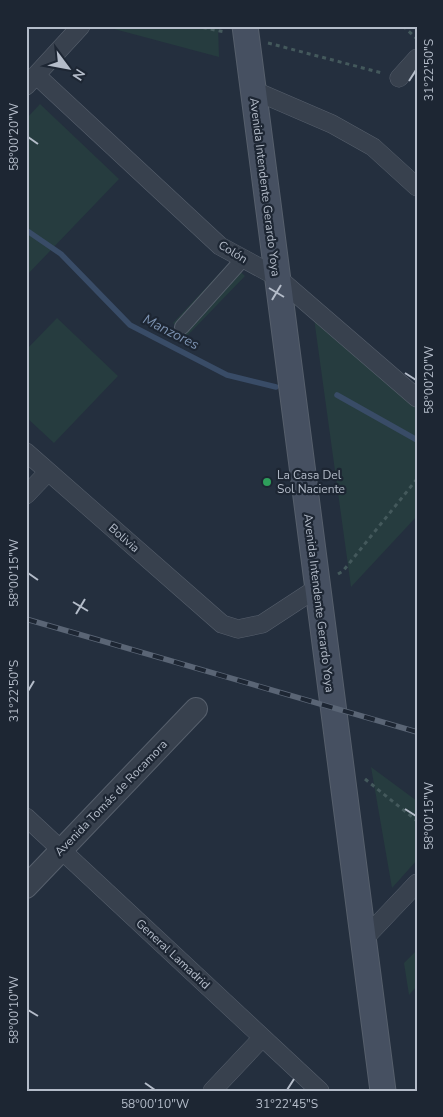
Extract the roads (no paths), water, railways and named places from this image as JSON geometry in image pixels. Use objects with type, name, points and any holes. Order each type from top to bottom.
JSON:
[{"type":"main road","name":"Avenida Intendente Gerardo Yoya","points":[[246,32],[383,1091]]},
{"type":"street","points":[[31,80],[82,26]]},
{"type":"street","points":[[399,78],[417,58]]},
{"type":"street","name":"Colón","points":[[31,80],[220,246],[277,277],[417,398]]},
{"type":"street","points":[[253,90],[332,124],[373,147],[417,187]]},
{"type":"street","points":[[182,327],[243,259]]},
{"type":"street","name":"Bolivia","points":[[26,452],[222,624],[238,629],[262,624],[317,588]]},
{"type":"street","points":[[26,495],[48,472]]},
{"type":"street","name":"Avenida Tomás de Rocamora","points":[[26,886],[196,709]]},
{"type":"street","name":"General Lamadrid","points":[[26,817],[320,1091]]},
{"type":"street","points":[[363,940],[417,883]]},
{"type":"street","points":[[212,1091],[262,1038]]},
{"type":"waterway","name":"Manzores","points":[[26,230],[61,254],[130,325],[227,375],[276,387]]},
{"type":"waterway","name":"Manzores","points":[[337,395],[417,440]]},
{"type":"railway","points":[[26,619],[417,732]]},
{"type":"place","name":"La Casa Del Sol Naciente","points":[[267,482]]}]
